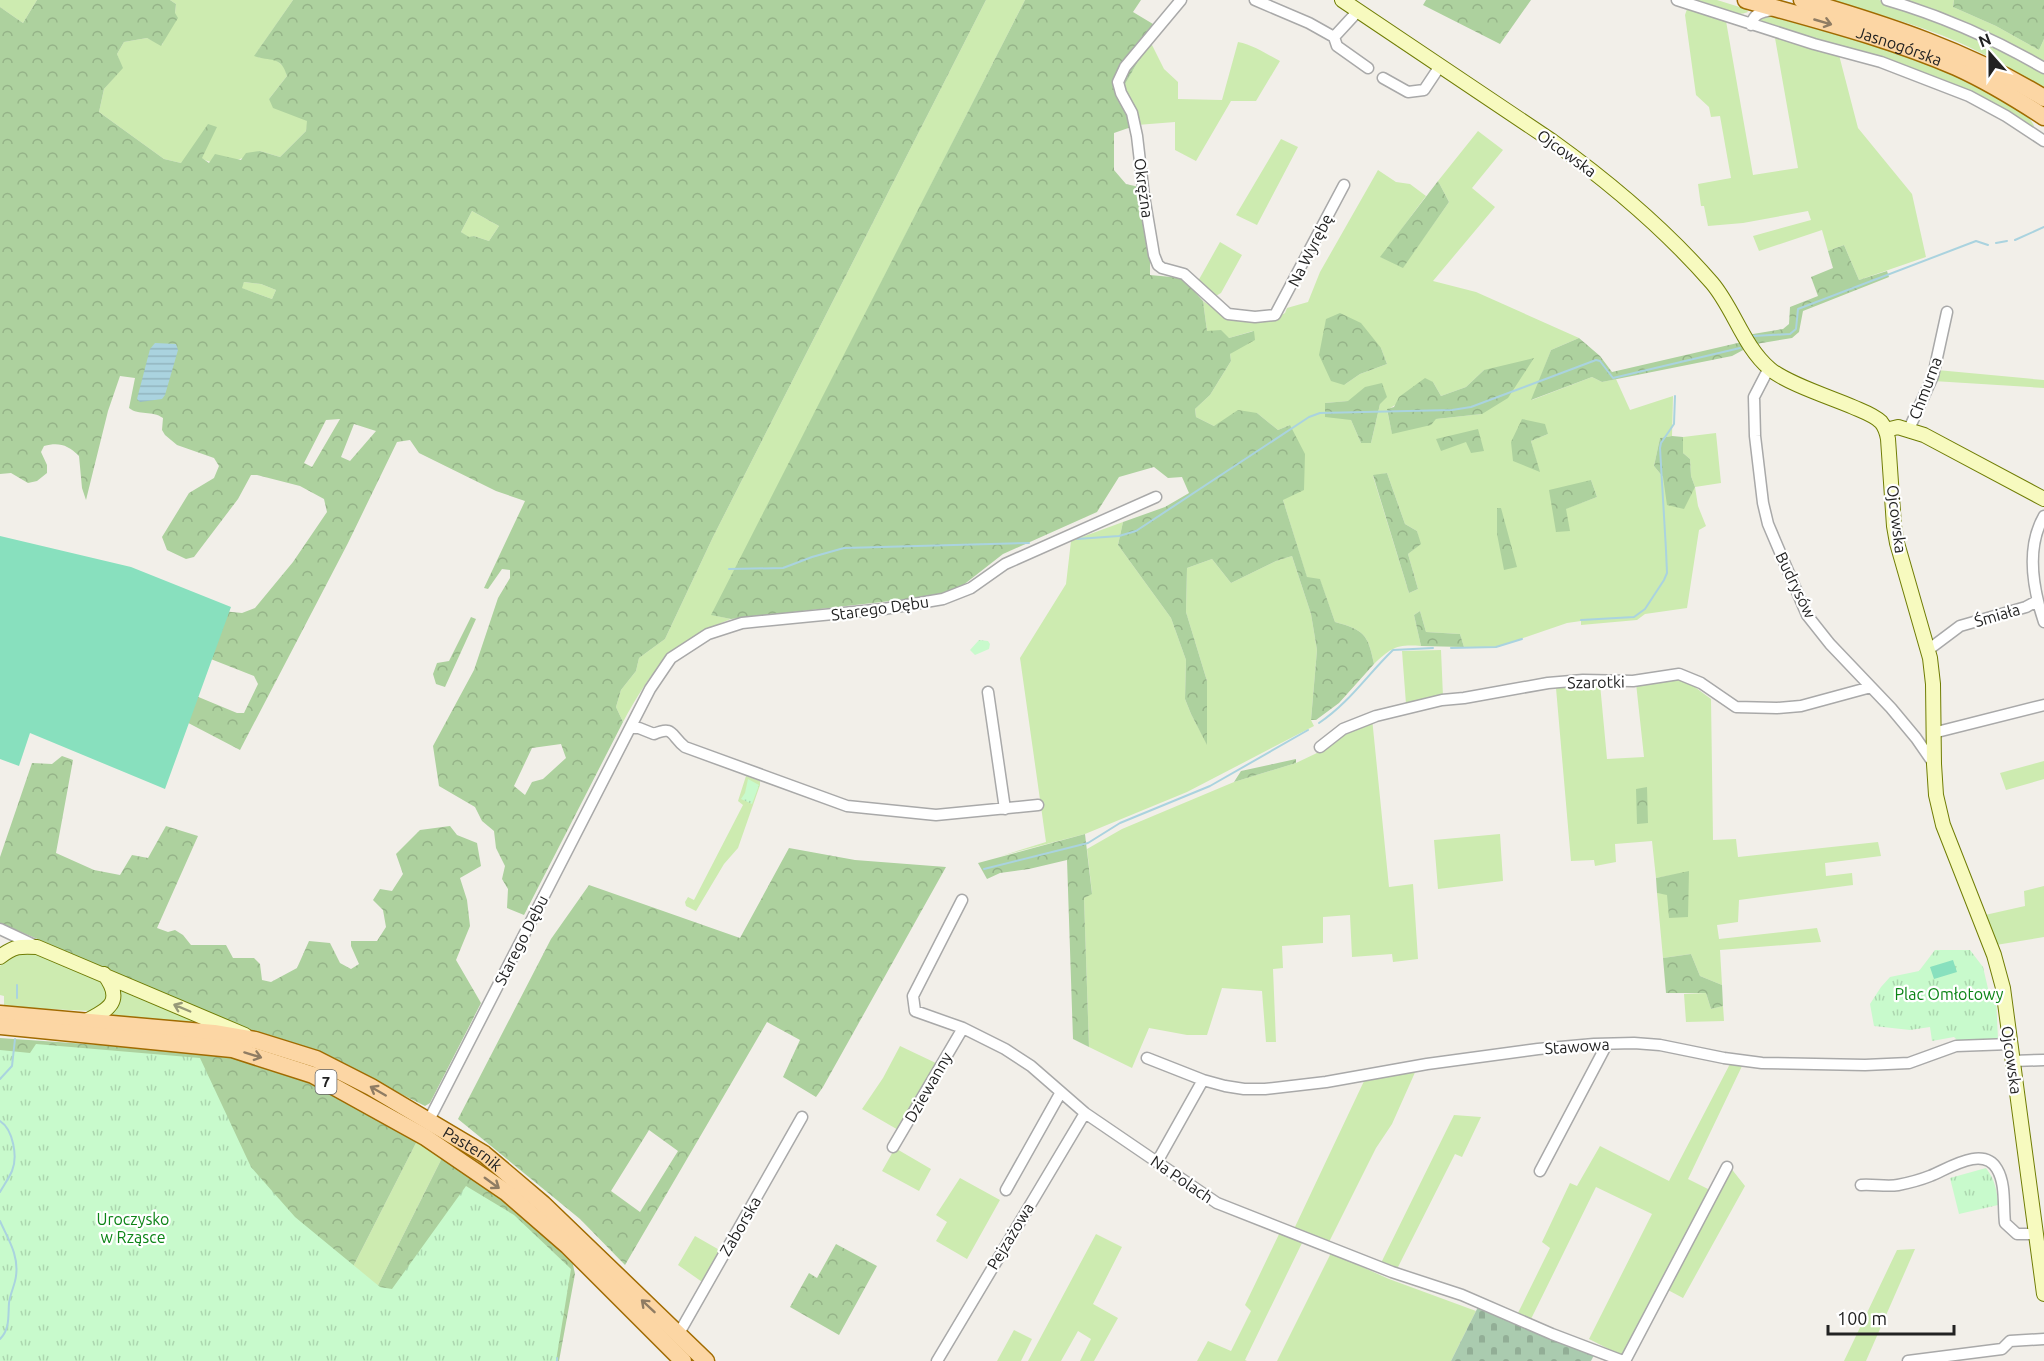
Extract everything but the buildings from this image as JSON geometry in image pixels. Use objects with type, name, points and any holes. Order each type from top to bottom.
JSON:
[{"type":"main road","name":"Jasnogórska","points":[[1746,0],[1873,37],[1930,57],[1975,76],[2044,117]]},
{"type":"main road","name":"Jasnogórska","points":[[1802,0],[1947,47],[2004,74],[2044,98]]},
{"type":"main road","name":"7","points":[[7,1021],[83,1022],[190,1037]]},
{"type":"main road","name":"7","points":[[7,1021],[190,1037]]},
{"type":"main road","name":"Pasternik","points":[[190,1037],[214,1033],[255,1040],[316,1059],[429,1120],[450,1143],[545,1225],[683,1361]]},
{"type":"main road","name":"Pasternik","points":[[190,1037],[246,1052],[313,1075],[386,1114],[450,1143],[484,1155],[520,1183],[706,1361]]},
{"type":"street","name":"Okrężna","points":[[1181,0],[1125,67],[1118,82],[1132,113],[1137,136],[1154,255],[1158,265],[1184,274],[1228,314],[1275,315]]},
{"type":"street","points":[[1255,0],[1309,23],[1334,37],[1336,46],[1368,68]]},
{"type":"street","name":"Ojcowska","points":[[1342,0],[1585,164],[1642,212],[1713,285],[1748,343],[1768,368],[1871,415],[1881,422],[1886,430],[1897,543],[1928,650],[1933,684],[1936,795],[1943,825],[1998,968],[2044,1294]]},
{"type":"street","points":[[1677,0],[1751,25],[1881,62],[1969,96],[2006,116],[2041,139]]},
{"type":"street","points":[[1887,0],[1956,24],[2009,48],[2044,68]]},
{"type":"street","points":[[1751,25],[1756,14],[1780,10]]},
{"type":"street","points":[[1334,37],[1358,11]]},
{"type":"street","points":[[1383,78],[1408,92],[1424,90],[1440,66]]},
{"type":"street","points":[[2025,104],[2039,123],[2041,139]]},
{"type":"street","name":"Na Wyrębę","points":[[1275,315],[1344,185]]},
{"type":"street","name":"Chmurna","points":[[1909,429],[1933,376],[1947,312]]},
{"type":"street","name":"Budrysów","points":[[1768,368],[1754,397],[1753,416],[1763,502],[1768,524],[1807,615],[1830,644],[1897,715],[1934,764]]},
{"type":"street","points":[[1886,430],[1898,427],[1924,435],[2044,499]]},
{"type":"street","name":"Starego Dębu","points":[[429,1120],[650,689],[671,658],[708,634],[742,623],[884,609],[943,599],[971,588],[1005,564],[1072,532],[1156,497]]},
{"type":"street","name":"Śmiała","points":[[2044,516],[2034,545],[2034,586],[2044,622]]},
{"type":"street","name":"Śmiała","points":[[1928,650],[1960,626],[2026,607],[2037,601]]},
{"type":"street","name":"Szarotki","points":[[1320,747],[1343,729],[1376,716],[1442,700],[1583,680],[1633,681],[1679,674],[1701,683],[1736,707],[1777,708],[1801,706],[1870,687]]},
{"type":"street","points":[[988,692],[1005,809]]},
{"type":"street","points":[[1933,733],[2044,705]]},
{"type":"street","points":[[631,728],[639,728],[654,734],[664,730],[670,731],[685,747],[847,806],[936,815],[1038,805]]},
{"type":"street","name":"Na Polach","points":[[962,900],[913,996],[915,1011],[963,1028],[1005,1049],[1031,1066],[1084,1113],[1217,1203],[1392,1272],[1462,1295],[1552,1334],[1624,1361]]},
{"type":"street","points":[[0,929],[255,1040]]},
{"type":"street","points":[[0,957],[11,948],[37,947]]},
{"type":"street","points":[[83,1022],[104,1011],[113,1001],[115,996],[113,987],[104,974]]},
{"type":"street","name":"Dziewanny","points":[[893,1147],[963,1028]]},
{"type":"street","points":[[1540,1172],[1607,1044]]},
{"type":"street","name":"Stawowa","points":[[1147,1059],[1203,1080],[1244,1089],[1267,1089],[1538,1049],[1607,1044],[1660,1045],[1762,1063],[1865,1065],[1909,1063],[1956,1046],[2010,1044]]},
{"type":"street","points":[[2012,1061],[2044,1060]]},
{"type":"street","points":[[1157,1162],[1203,1080]]},
{"type":"street","points":[[1006,1190],[1061,1092]]},
{"type":"street","name":"Pejzażowa","points":[[937,1361],[1084,1113]]},
{"type":"street","name":"Zaborska","points":[[678,1335],[802,1117]]},
{"type":"street","points":[[1861,1185],[1896,1185],[1976,1158],[1986,1159],[1996,1167],[2003,1181],[2005,1223],[2017,1234],[2034,1234]]},
{"type":"street","points":[[1624,1361],[1727,1167]]},
{"type":"street","points":[[1908,1361],[2002,1349],[2010,1341],[2044,1339]]},
{"type":"green space","points":[[0,0],[37,0],[23,23],[0,7]]},
{"type":"green space","points":[[37,0],[170,0],[176,4],[175,13],[178,18],[161,46],[147,38],[124,42],[117,54],[123,68],[104,89],[99,112],[164,159],[181,163],[208,124],[217,127],[202,158],[209,163],[215,154],[241,160],[246,153],[260,151],[280,157],[306,131],[307,121],[273,108],[269,99],[287,76],[285,69],[274,60],[254,56],[293,0],[986,0],[713,537],[665,639],[639,658],[636,671],[621,690],[616,707],[623,722],[524,915],[507,908],[508,889],[502,879],[505,866],[496,848],[494,831],[482,821],[475,807],[439,786],[433,746],[474,670],[498,598],[510,578],[510,570],[502,569],[488,589],[484,588],[525,501],[496,491],[419,453],[410,440],[397,442],[348,543],[240,750],[173,715],[184,691],[237,713],[244,713],[258,684],[254,676],[198,654],[222,611],[242,613],[255,608],[293,562],[327,512],[324,499],[300,486],[251,475],[238,499],[194,557],[186,559],[167,550],[162,537],[189,493],[214,478],[219,466],[214,458],[177,445],[165,435],[162,430],[163,418],[129,408],[135,378],[120,376],[108,411],[86,500],[82,488],[79,456],[63,445],[44,446],[41,452],[47,465],[47,473],[37,481],[28,483],[11,473],[0,474],[0,7],[23,23]],"holes":[[[472,211],[499,226],[489,241],[474,236],[469,237],[461,232]],[[244,282],[261,284],[276,290],[272,299],[242,288]],[[340,419],[312,467],[304,463],[326,420]],[[354,424],[376,431],[350,461],[341,457]],[[561,744],[566,758],[543,779],[532,782],[525,795],[514,786],[532,748]]]},
{"type":"green space","points":[[170,0],[293,0],[255,55],[260,58],[274,58],[285,68],[287,76],[269,99],[308,121],[306,131],[280,157],[260,151],[239,160],[223,163],[201,158],[181,163],[164,159],[99,112],[104,89],[122,68],[117,54],[124,42],[147,38],[162,45],[175,13],[176,4]]},
{"type":"green space","points":[[986,0],[1025,0],[712,615],[731,619],[693,637],[666,659],[654,672],[623,722],[616,707],[621,690],[636,671],[639,658],[665,639],[713,537]]},
{"type":"green space","points":[[1025,0],[1141,0],[1133,12],[1153,24],[1152,45],[1140,58],[1124,86],[1135,106],[1137,125],[1114,133],[1114,170],[1126,184],[1139,187],[1150,255],[1150,275],[1182,278],[1203,301],[1207,331],[1221,330],[1229,338],[1254,331],[1255,340],[1230,354],[1231,361],[1210,395],[1195,409],[1196,417],[1214,426],[1238,410],[1257,413],[1278,430],[1290,425],[1305,454],[1304,490],[1283,500],[1307,577],[1320,579],[1335,622],[1359,631],[1367,640],[1374,664],[1339,703],[1316,720],[1311,720],[1317,650],[1311,614],[1292,556],[1276,561],[1231,583],[1212,559],[1187,568],[1186,612],[1207,681],[1207,745],[1185,699],[1186,660],[1171,618],[1118,545],[1123,522],[1165,507],[1189,493],[1182,477],[1168,478],[1154,467],[1119,477],[1097,512],[1003,554],[962,586],[935,596],[731,619],[711,615]]},
{"type":"green space","points":[[1426,0],[1531,0],[1500,44],[1423,5]]},
{"type":"green space","points":[[1690,0],[1717,0],[1746,9],[1748,12],[1727,13]]},
{"type":"green space","points":[[1830,0],[1879,0],[1950,24],[2044,71],[2044,89],[1958,42],[1911,24]]},
{"type":"green space","points":[[1898,0],[1954,0],[1953,7],[1996,26],[2039,50],[2044,39],[2044,63]]},
{"type":"green space","points":[[1954,0],[2044,0],[2044,39],[2039,50],[1996,26],[1953,7]]},
{"type":"green space","points":[[1687,9],[1726,21],[1753,175],[1798,168],[1775,38],[1839,55],[1858,128],[1912,194],[1926,257],[1859,280],[1844,245],[1828,251],[1822,230],[1759,251],[1753,236],[1811,220],[1808,211],[1743,223],[1708,226],[1704,206],[1701,206],[1698,184],[1731,178],[1720,116],[1711,117],[1709,107],[1696,95],[1685,15]]},
{"type":"green space","points":[[1769,16],[1862,42],[1953,75],[2017,109],[2034,126],[2031,127],[1970,93],[1757,23],[1757,17]]},
{"type":"green space","points":[[1238,42],[1255,47],[1280,61],[1256,101],[1231,101],[1196,161],[1175,150],[1175,122],[1137,125],[1124,86],[1140,58],[1152,45],[1164,69],[1178,82],[1178,99],[1222,100]]},
{"type":"green space","points":[[1478,131],[1503,150],[1472,188],[1495,207],[1433,281],[1476,292],[1579,338],[1551,350],[1532,400],[1592,377],[1602,382],[1616,379],[1630,410],[1673,396],[1672,436],[1660,438],[1654,466],[1663,477],[1695,487],[1698,506],[1706,526],[1699,530],[1687,608],[1645,614],[1637,620],[1581,625],[1581,621],[1567,623],[1497,647],[1464,647],[1460,634],[1426,632],[1420,611],[1414,615],[1421,646],[1394,648],[1374,664],[1367,640],[1359,631],[1335,622],[1320,580],[1307,578],[1283,500],[1290,425],[1278,430],[1257,413],[1214,426],[1196,417],[1195,409],[1210,395],[1231,361],[1230,354],[1253,331],[1229,338],[1207,331],[1203,301],[1228,318],[1274,319],[1285,313],[1287,308],[1308,302],[1320,272],[1378,170],[1396,182],[1410,184],[1426,196],[1381,257],[1403,267],[1449,202],[1438,181]],"holes":[[[1381,348],[1387,364],[1360,374],[1344,385]],[[1484,370],[1482,414],[1436,419],[1392,433],[1387,410],[1433,382],[1441,396],[1466,387]],[[1348,401],[1380,404],[1371,443],[1361,443],[1351,420],[1325,403]],[[1522,419],[1548,434],[1531,441],[1539,471]],[[1387,473],[1405,524],[1417,531],[1420,544],[1408,554],[1418,589],[1409,593],[1373,476]],[[1591,480],[1597,497],[1565,509]]]},
{"type":"green space","points":[[1281,139],[1298,147],[1257,225],[1236,215]]},
{"type":"green space","points":[[1438,181],[1449,202],[1403,268],[1380,257]]},
{"type":"green space","points":[[472,211],[499,226],[489,241],[474,236],[469,238],[461,232]]},
{"type":"green space","points":[[1220,242],[1242,255],[1221,293],[1214,297],[1197,283]]},
{"type":"green space","points":[[1844,245],[1859,280],[1887,271],[1889,277],[1803,311],[1799,332],[1792,338],[1756,344],[1747,335],[1783,329],[1789,324],[1790,307],[1818,296],[1811,277],[1833,268],[1828,251]]},
{"type":"green space","points":[[244,282],[261,284],[276,290],[272,299],[241,288]]},
{"type":"green space","points":[[1340,313],[1361,323],[1381,348],[1387,364],[1360,374],[1344,385],[1331,381],[1319,355],[1326,319]]},
{"type":"green space","points":[[1579,338],[1600,356],[1612,372],[1742,342],[1745,349],[1732,356],[1602,382],[1592,377],[1531,400],[1551,350]]},
{"type":"green space","points":[[1534,358],[1508,398],[1482,414],[1436,419],[1431,425],[1392,434],[1387,409],[1394,407],[1399,397],[1425,378],[1433,382],[1441,396],[1466,387],[1484,370]]},
{"type":"green space","points":[[1937,370],[2044,380],[2044,388],[1933,381]]},
{"type":"green space","points":[[1382,383],[1387,397],[1380,404],[1371,443],[1361,443],[1351,420],[1325,417],[1325,403],[1348,401],[1365,387]]},
{"type":"green space","points":[[1522,419],[1545,424],[1548,434],[1531,441],[1540,472],[1513,461],[1511,442]]},
{"type":"green space","points":[[1478,429],[1484,451],[1471,453],[1466,442],[1441,451],[1436,439]]},
{"type":"green space","points":[[1716,433],[1721,483],[1695,487],[1691,476],[1690,459],[1683,453],[1683,437]]},
{"type":"green space","points":[[1683,437],[1683,453],[1690,459],[1691,476],[1695,487],[1684,509],[1667,505],[1663,477],[1654,466],[1660,438]]},
{"type":"green space","points":[[1387,473],[1405,524],[1417,531],[1421,544],[1408,554],[1418,589],[1409,593],[1373,475]]},
{"type":"green space","points":[[1591,480],[1597,497],[1566,509],[1570,531],[1556,532],[1549,490]]},
{"type":"green space","points":[[1497,508],[1501,508],[1517,567],[1504,570],[1497,534]]},
{"type":"green space","points":[[1123,522],[1118,545],[1171,618],[1186,660],[1185,699],[1207,744],[1207,681],[1186,612],[1187,568],[1212,559],[1231,583],[1276,561],[1292,556],[1311,614],[1317,650],[1311,720],[1314,726],[1187,792],[1085,834],[1001,856],[1046,842],[1020,658],[1066,584],[1071,541]]},
{"type":"green space","points":[[0,536],[131,567],[231,607],[165,789],[30,733],[19,766],[0,759]]},
{"type":"green space","points":[[1420,611],[1426,632],[1460,634],[1464,647],[1421,646],[1414,615]]},
{"type":"green space","points":[[471,617],[476,619],[445,687],[436,684],[433,674],[437,663],[449,661]]},
{"type":"green space","points":[[979,640],[988,641],[989,649],[975,655],[970,650]]},
{"type":"green space","points":[[1441,650],[1443,697],[1406,704],[1402,651]]},
{"type":"green space","points":[[1674,678],[1688,682],[1711,699],[1713,840],[1736,839],[1738,857],[1878,842],[1881,856],[1825,863],[1826,876],[1852,873],[1853,885],[1739,900],[1738,922],[1717,925],[1719,939],[1817,928],[1821,942],[1720,950],[1722,985],[1700,976],[1691,954],[1663,958],[1657,893],[1667,894],[1689,872],[1656,878],[1652,841],[1615,844],[1616,862],[1595,866],[1594,860],[1571,861],[1556,688],[1600,684],[1607,759],[1644,757],[1636,683]]},
{"type":"green space","points":[[1372,718],[1389,887],[1413,884],[1418,959],[1393,962],[1392,954],[1352,957],[1350,915],[1323,917],[1323,943],[1282,946],[1283,968],[1273,969],[1276,1042],[1266,1042],[1262,991],[1222,988],[1207,1035],[1187,1035],[1149,1028],[1132,1068],[1089,1047],[1084,898],[1092,893],[1087,849],[1122,829],[1234,782],[1296,763],[1319,752]]},
{"type":"green space","points":[[62,756],[73,760],[56,853],[94,870],[120,875],[132,855],[148,858],[166,826],[198,836],[157,928],[168,932],[175,930],[183,935],[191,945],[226,945],[233,958],[254,958],[260,964],[262,980],[271,982],[297,968],[309,941],[330,943],[340,963],[351,969],[359,964],[351,941],[377,941],[386,927],[383,910],[373,900],[380,889],[392,891],[403,874],[396,854],[420,830],[450,826],[457,835],[477,843],[481,866],[460,878],[467,900],[470,926],[456,960],[481,1003],[430,1103],[425,1106],[327,1057],[248,1029],[0,923],[0,857],[32,763],[52,764]]},
{"type":"green space","points":[[1296,759],[1296,763],[1234,782],[1241,771]]},
{"type":"green space","points":[[2044,761],[2044,779],[2006,790],[2000,773]]},
{"type":"green space","points":[[746,776],[760,781],[760,785],[738,848],[724,864],[696,911],[686,906],[685,902],[688,897],[694,900],[743,805],[738,801]]},
{"type":"green space","points":[[748,779],[759,785],[752,804],[741,799]]},
{"type":"green space","points":[[1647,787],[1648,823],[1637,824],[1636,789]]},
{"type":"green space","points":[[1085,834],[1092,894],[1084,898],[1089,1047],[1073,1039],[1067,860],[1000,873],[987,879],[978,863]]},
{"type":"green space","points":[[1500,834],[1503,881],[1438,889],[1434,840]]},
{"type":"green space","points":[[789,848],[855,860],[946,867],[816,1097],[783,1077],[800,1040],[767,1022],[625,1265],[580,1219],[458,1119],[551,939],[589,885],[740,938]],"holes":[[[649,1130],[678,1151],[640,1212],[611,1191]]]},
{"type":"green space","points":[[1689,871],[1688,917],[1669,918],[1667,895],[1657,893],[1656,878]]},
{"type":"green space","points":[[2044,886],[2044,937],[1996,945],[1985,915],[2025,906],[2024,891]]},
{"type":"green space","name":"Plac Omłotowy","points":[[1935,950],[1970,950],[1983,967],[1990,997],[1996,996],[1998,1039],[1958,1041],[1954,1037],[1932,1041],[1930,1027],[1910,1030],[1874,1026],[1870,1004],[1881,987],[1890,977],[1919,971]]},
{"type":"green space","points":[[32,951],[103,982],[109,994],[104,1006],[91,1011],[4,1007],[4,996],[0,995],[0,966],[12,956]]},
{"type":"green space","points":[[1691,954],[1700,976],[1722,985],[1723,1006],[1711,1009],[1706,993],[1666,993],[1663,958]]},
{"type":"green space","points":[[1953,960],[1957,972],[1934,979],[1930,967]]},
{"type":"green space","points":[[119,986],[212,1026],[108,1017]]},
{"type":"green space","points":[[1706,993],[1711,1009],[1723,1006],[1724,1021],[1686,1022],[1684,994]]},
{"type":"green space","name":"Uroczysko w Rząsce","points":[[0,1038],[202,1052],[243,1058],[290,1074],[342,1097],[417,1141],[305,1361],[0,1361]]},
{"type":"green space","name":"Uroczysko w Rząsce","points":[[36,1044],[200,1058],[251,1167],[295,1217],[380,1287],[392,1289],[466,1186],[514,1215],[571,1269],[556,1361],[0,1361],[0,1050],[30,1053]]},
{"type":"green space","points":[[900,1046],[938,1064],[900,1131],[862,1109],[883,1078]]},
{"type":"green space","points":[[1731,1062],[1743,1064],[1688,1179],[1710,1190],[1730,1167],[1745,1186],[1683,1298],[1666,1289],[1630,1360],[1589,1339],[1652,1214],[1596,1187],[1531,1319],[1517,1315],[1550,1248],[1542,1242],[1570,1183],[1577,1186],[1600,1146],[1669,1181]]},
{"type":"green space","points":[[1417,1068],[1392,1124],[1376,1148],[1328,1244],[1294,1229],[1365,1079]]},
{"type":"green space","points":[[1454,1115],[1481,1117],[1462,1157],[1455,1154],[1397,1269],[1381,1263]]},
{"type":"green space","points":[[417,1141],[443,1156],[340,1361],[305,1361]]},
{"type":"green space","points":[[895,1148],[931,1169],[919,1191],[882,1171]]},
{"type":"green space","points":[[443,1156],[534,1221],[572,1260],[575,1274],[559,1361],[340,1361]]},
{"type":"green space","points":[[1986,1168],[1995,1185],[1998,1205],[1959,1214],[1950,1178]]},
{"type":"green space","points":[[960,1178],[1000,1200],[967,1259],[936,1241],[947,1222],[936,1215]]},
{"type":"green space","points":[[1281,1230],[1303,1241],[1245,1360],[1247,1361],[1197,1361],[1208,1341],[1231,1351],[1251,1311],[1245,1305]]},
{"type":"green space","points":[[1096,1234],[1122,1247],[1093,1304],[1118,1318],[1094,1361],[1080,1361],[1091,1339],[1078,1331],[1061,1361],[1028,1361]]},
{"type":"green space","points":[[695,1236],[723,1252],[705,1284],[678,1265]]},
{"type":"green space","points":[[836,1244],[877,1266],[839,1335],[790,1307],[809,1273],[817,1278]]},
{"type":"green space","points":[[1915,1249],[1866,1361],[1844,1361],[1897,1250]]},
{"type":"green space","points":[[1331,1253],[1389,1279],[1476,1311],[1451,1361],[1277,1361]]},
{"type":"green space","points":[[1478,1307],[1594,1355],[1591,1361],[1451,1361]]},
{"type":"green space","points":[[1014,1330],[1032,1339],[1021,1361],[997,1361]]},
{"type":"water","points":[[155,343],[176,344],[178,350],[165,395],[162,399],[140,402],[137,399],[150,349]]},
{"type":"waterway","points":[[2015,240],[2044,227]]},
{"type":"waterway","points":[[1753,336],[1790,334],[1796,329],[1798,309],[1976,241],[1988,245]]},
{"type":"waterway","points":[[1996,243],[2007,241]]},
{"type":"waterway","points":[[1077,539],[1119,536],[1136,531],[1309,417],[1320,413],[1452,410],[1471,407],[1596,360],[1600,361],[1613,378],[1740,348]]},
{"type":"waterway","points":[[1581,620],[1634,617],[1645,609],[1667,573],[1660,448],[1674,424],[1675,396]]},
{"type":"waterway","points":[[729,569],[783,568],[844,548],[1029,543]]},
{"type":"waterway","points":[[1451,648],[1496,647],[1522,639]]},
{"type":"waterway","points":[[1319,723],[1349,697],[1393,650],[1433,648]]},
{"type":"waterway","points":[[984,869],[1088,843],[1120,823],[1210,786],[1308,730]]},
{"type":"waterway","points":[[17,985],[17,998]]},
{"type":"waterway","points":[[0,1079],[12,1066],[15,1039]]},
{"type":"waterway","points":[[0,1121],[8,1130],[14,1151],[12,1171],[0,1192]]},
{"type":"waterway","points":[[0,1221],[12,1247],[17,1268],[7,1327],[0,1339]]}]
